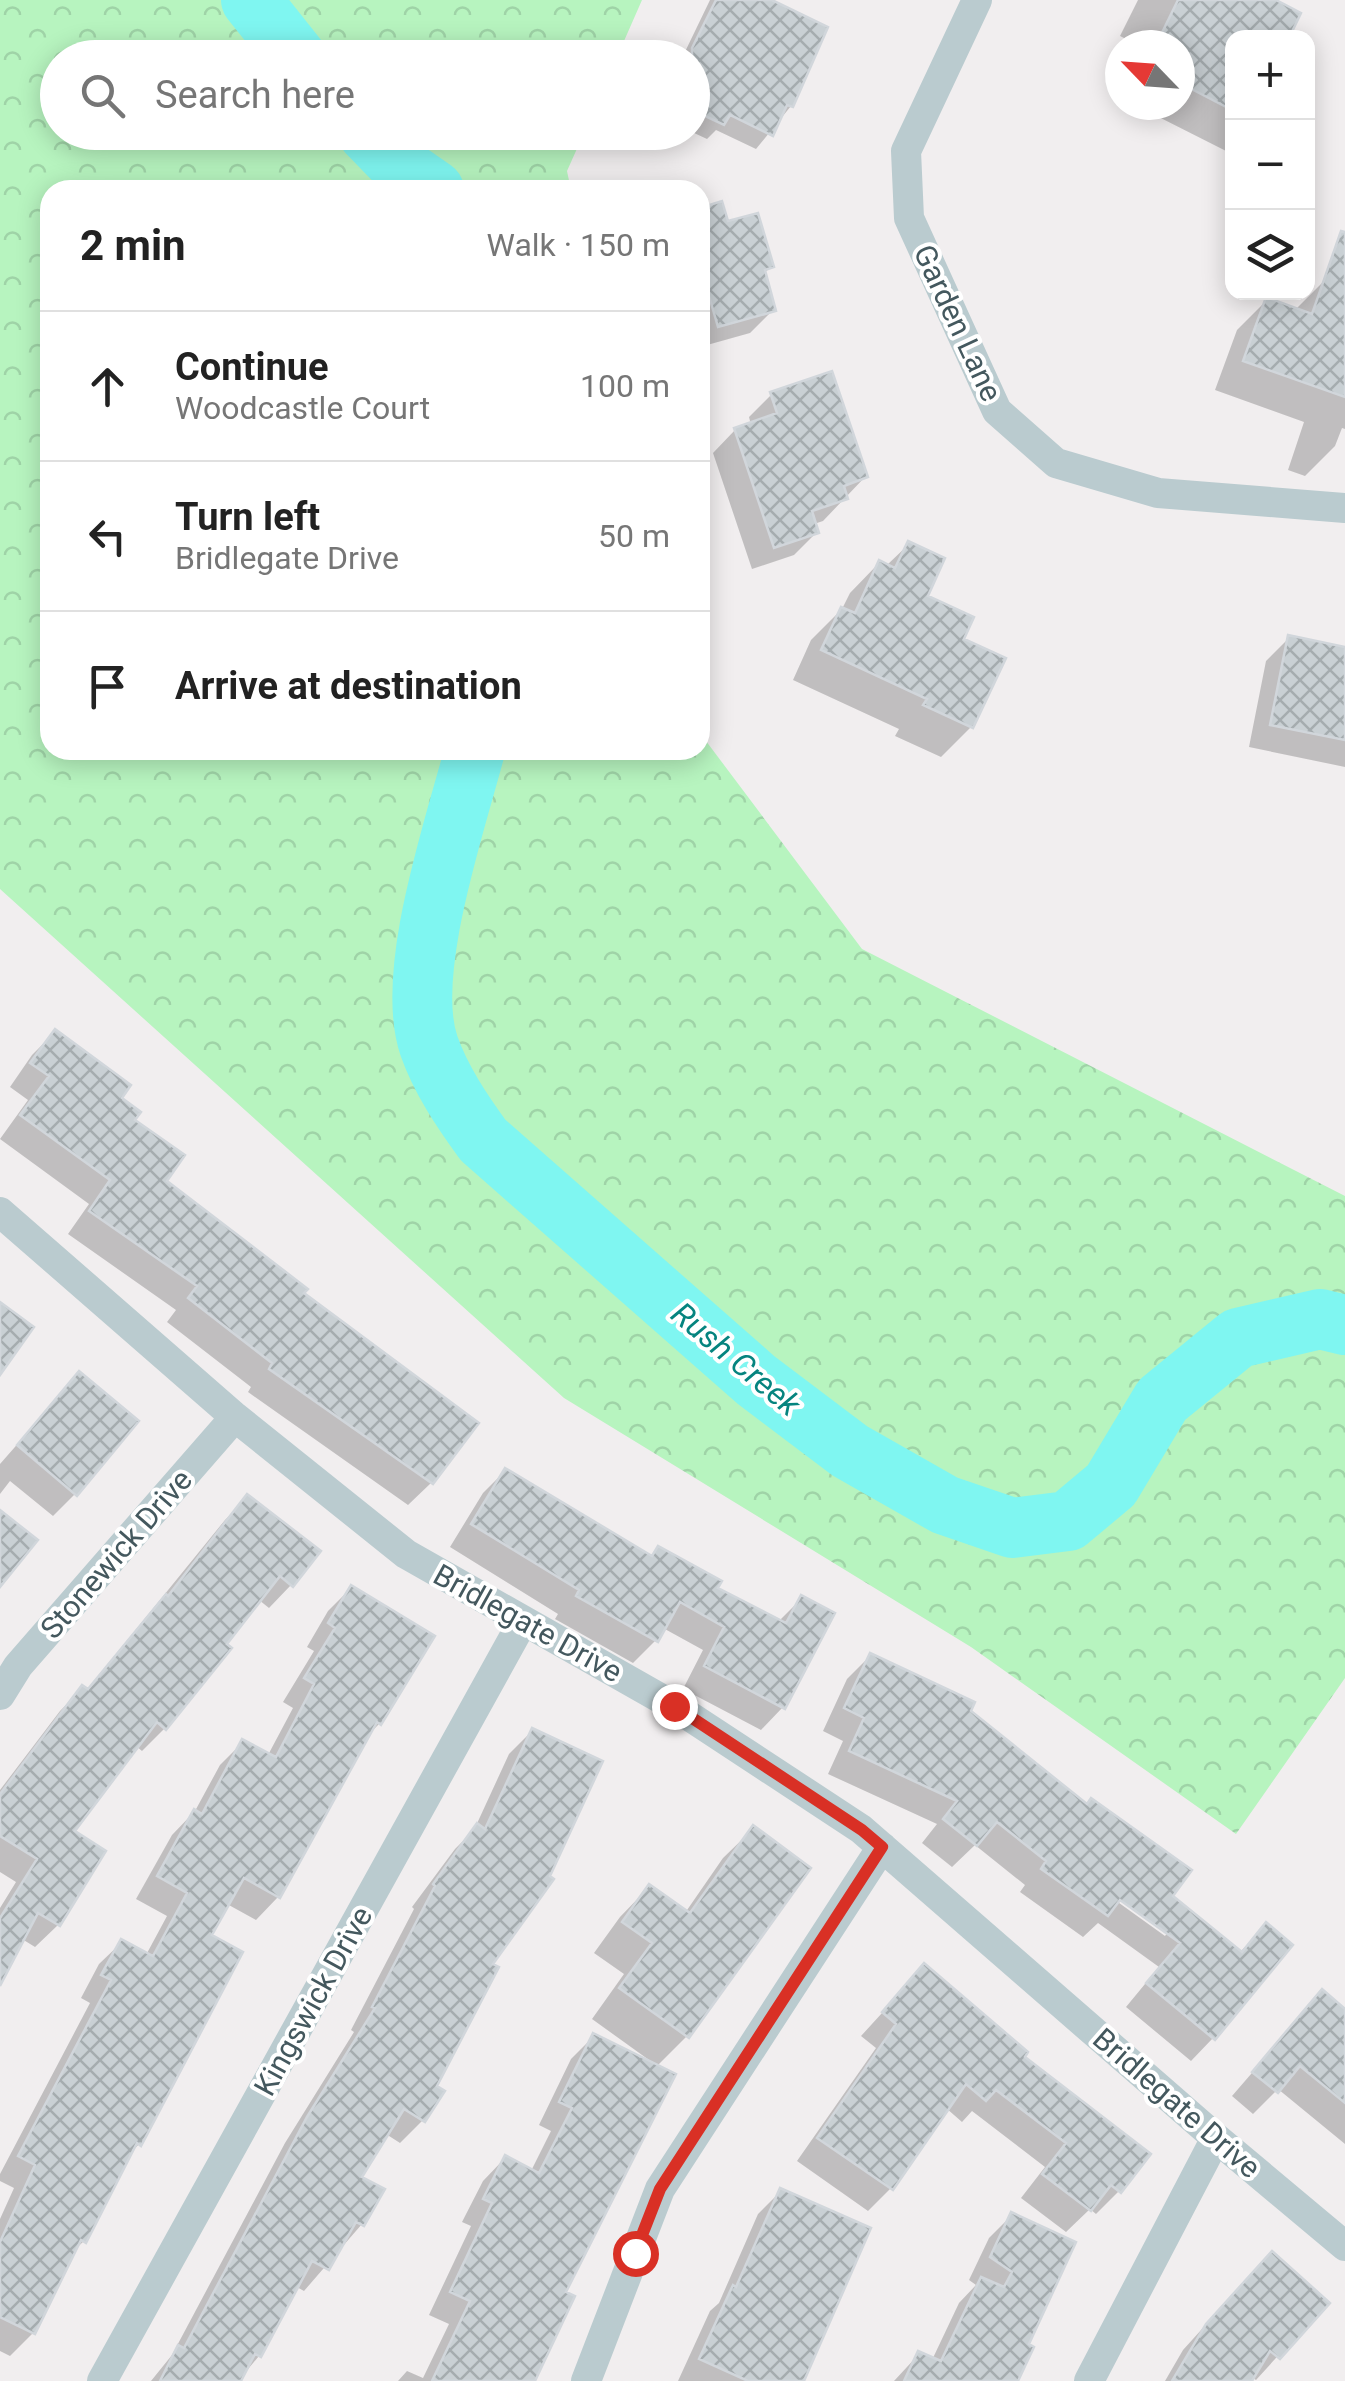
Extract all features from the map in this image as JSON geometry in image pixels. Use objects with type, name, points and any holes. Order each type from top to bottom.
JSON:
[{"type":"street","name":"Garden Lane","points":[[977,0],[906,152],[908,205],[910,218],[998,411],[1056,463],[1158,493],[1345,508]]},
{"type":"street","name":"Bridlegate Drive","points":[[0,1212],[235,1417],[406,1554],[674,1706],[862,1830],[1345,2246]]},
{"type":"street","name":"Stonewick Drive","points":[[0,1695],[18,1666],[235,1417]]},
{"type":"street","name":"Kingswick Drive","points":[[102,2381],[523,1621]]},
{"type":"street","points":[[586,2381],[660,2189],[882,1847]]},
{"type":"street","points":[[1090,2381],[1216,2138]]},
{"type":"green space","points":[[0,0],[642,0],[624,40],[40,40],[40,150],[576,150],[567,171],[569,180],[40,180],[40,760],[710,760],[710,746],[862,949],[1345,1196],[1345,1678],[1236,1834],[971,1647],[564,1398],[0,889]]},
{"type":"building","points":[[716,0],[772,0],[828,27],[793,107],[787,105],[773,136],[730,115],[724,125],[710,118],[710,40],[696,40]]},
{"type":"building","points":[[1178,0],[1276,0],[1301,13],[1293,30],[1225,30],[1225,106],[1195,91],[1195,30],[1163,30]]},
{"type":"building","points":[[722,201],[728,221],[758,213],[774,267],[765,270],[776,311],[718,327],[710,299],[710,205]]},
{"type":"building","points":[[1341,231],[1345,232],[1345,397],[1243,361],[1265,300],[1312,314]]},
{"type":"building","points":[[832,371],[868,477],[844,486],[848,499],[812,511],[819,533],[774,548],[734,428],[777,413],[770,392]]},
{"type":"building","points":[[908,541],[945,558],[928,596],[974,617],[964,639],[1006,658],[973,728],[923,705],[927,699],[821,650],[841,607],[855,613],[879,560],[895,568]]},
{"type":"building","points":[[1288,635],[1345,647],[1345,740],[1270,725]]},
{"type":"building","points":[[55,1029],[131,1085],[122,1098],[141,1112],[135,1120],[185,1155],[167,1181],[308,1289],[304,1293],[479,1423],[433,1484],[269,1369],[272,1363],[188,1298],[197,1286],[89,1211],[110,1180],[20,1115],[49,1076],[30,1063]]},
{"type":"building","points":[[0,1302],[34,1327],[0,1375]]},
{"type":"building","points":[[79,1371],[139,1421],[77,1496],[17,1445]]},
{"type":"building","points":[[505,1468],[652,1556],[658,1546],[722,1581],[718,1588],[786,1623],[801,1595],[835,1613],[785,1709],[704,1666],[724,1627],[680,1602],[658,1642],[576,1596],[579,1590],[471,1524]]},
{"type":"building","points":[[247,1494],[321,1551],[293,1587],[280,1576],[227,1644],[232,1648],[166,1730],[157,1722],[75,1831],[106,1851],[60,1926],[38,1913],[0,1986],[0,1918],[37,1859],[0,1836],[0,1794],[82,1685],[88,1689],[168,1596]]},
{"type":"building","points":[[0,1510],[38,1540],[0,1587]]},
{"type":"building","points":[[351,1585],[435,1636],[381,1725],[377,1722],[280,1898],[244,1878],[212,1935],[243,1952],[141,2146],[137,2143],[86,2243],[81,2240],[35,2334],[0,2317],[0,2242],[35,2165],[18,2156],[111,1980],[101,1975],[121,1939],[153,1956],[187,1893],[157,1876],[194,1809],[202,1814],[242,1739],[276,1757],[314,1684],[304,1678],[335,1628],[328,1623]]},
{"type":"building","points":[[870,1653],[975,1702],[971,1711],[1087,1804],[1091,1798],[1192,1870],[1173,1896],[1242,1952],[1266,1922],[1293,1945],[1215,2040],[1146,1983],[1180,1943],[1120,1900],[1108,1916],[1041,1869],[1046,1861],[997,1822],[977,1846],[943,1819],[957,1801],[849,1751],[864,1718],[844,1708]]},
{"type":"building","points":[[532,1728],[603,1761],[550,1876],[554,1879],[493,1964],[499,1967],[437,2086],[445,2091],[425,2122],[404,2109],[362,2177],[385,2189],[364,2226],[356,2222],[329,2270],[312,2261],[261,2357],[255,2354],[241,2381],[160,2381],[178,2345],[184,2348],[307,2117],[375,2008],[372,2007],[433,1884],[477,1823],[485,1829]]},
{"type":"building","points":[[753,1825],[811,1868],[689,2038],[619,1988],[652,1943],[622,1922],[649,1884],[690,1913]]},
{"type":"building","points":[[924,1963],[1028,2052],[1025,2057],[1151,2154],[1121,2193],[1111,2185],[1091,2211],[1042,2174],[1066,2143],[996,2090],[986,2101],[966,2084],[893,2190],[817,2138],[896,2024],[882,2012]]},
{"type":"building","points":[[1322,1989],[1345,2009],[1345,2103],[1300,2066],[1278,2093],[1252,2072]]},
{"type":"building","points":[[593,2033],[676,2074],[566,2292],[575,2296],[535,2381],[432,2381],[470,2301],[450,2292],[492,2203],[483,2199],[505,2155],[539,2173],[572,2108],[559,2102]]},
{"type":"building","points":[[780,2188],[871,2228],[804,2381],[748,2381],[699,2359]]},
{"type":"building","points":[[1011,2212],[1076,2242],[1029,2344],[1034,2347],[1018,2381],[904,2381],[918,2351],[941,2361],[981,2277],[1004,2287],[1012,2272],[990,2257]]},
{"type":"building","points":[[1272,2251],[1330,2303],[1280,2359],[1270,2351],[1252,2381],[1172,2381],[1206,2324]]},
{"type":"waterway","name":"Rush Creek","points":[[251,0],[283,40]]},
{"type":"waterway","name":"Rush Creek","points":[[384,150],[420,180]]},
{"type":"waterway","name":"Rush Creek","points":[[472,760],[435,899],[423,980],[423,1015],[429,1046],[446,1083],[483,1140],[756,1380],[850,1451],[945,1505],[1012,1528],[1068,1521],[1111,1485],[1162,1400],[1238,1338],[1320,1319],[1345,1325]]},
{"type":"route","points":[[635,2253],[660,2189],[882,1847],[674,1706]]}]
